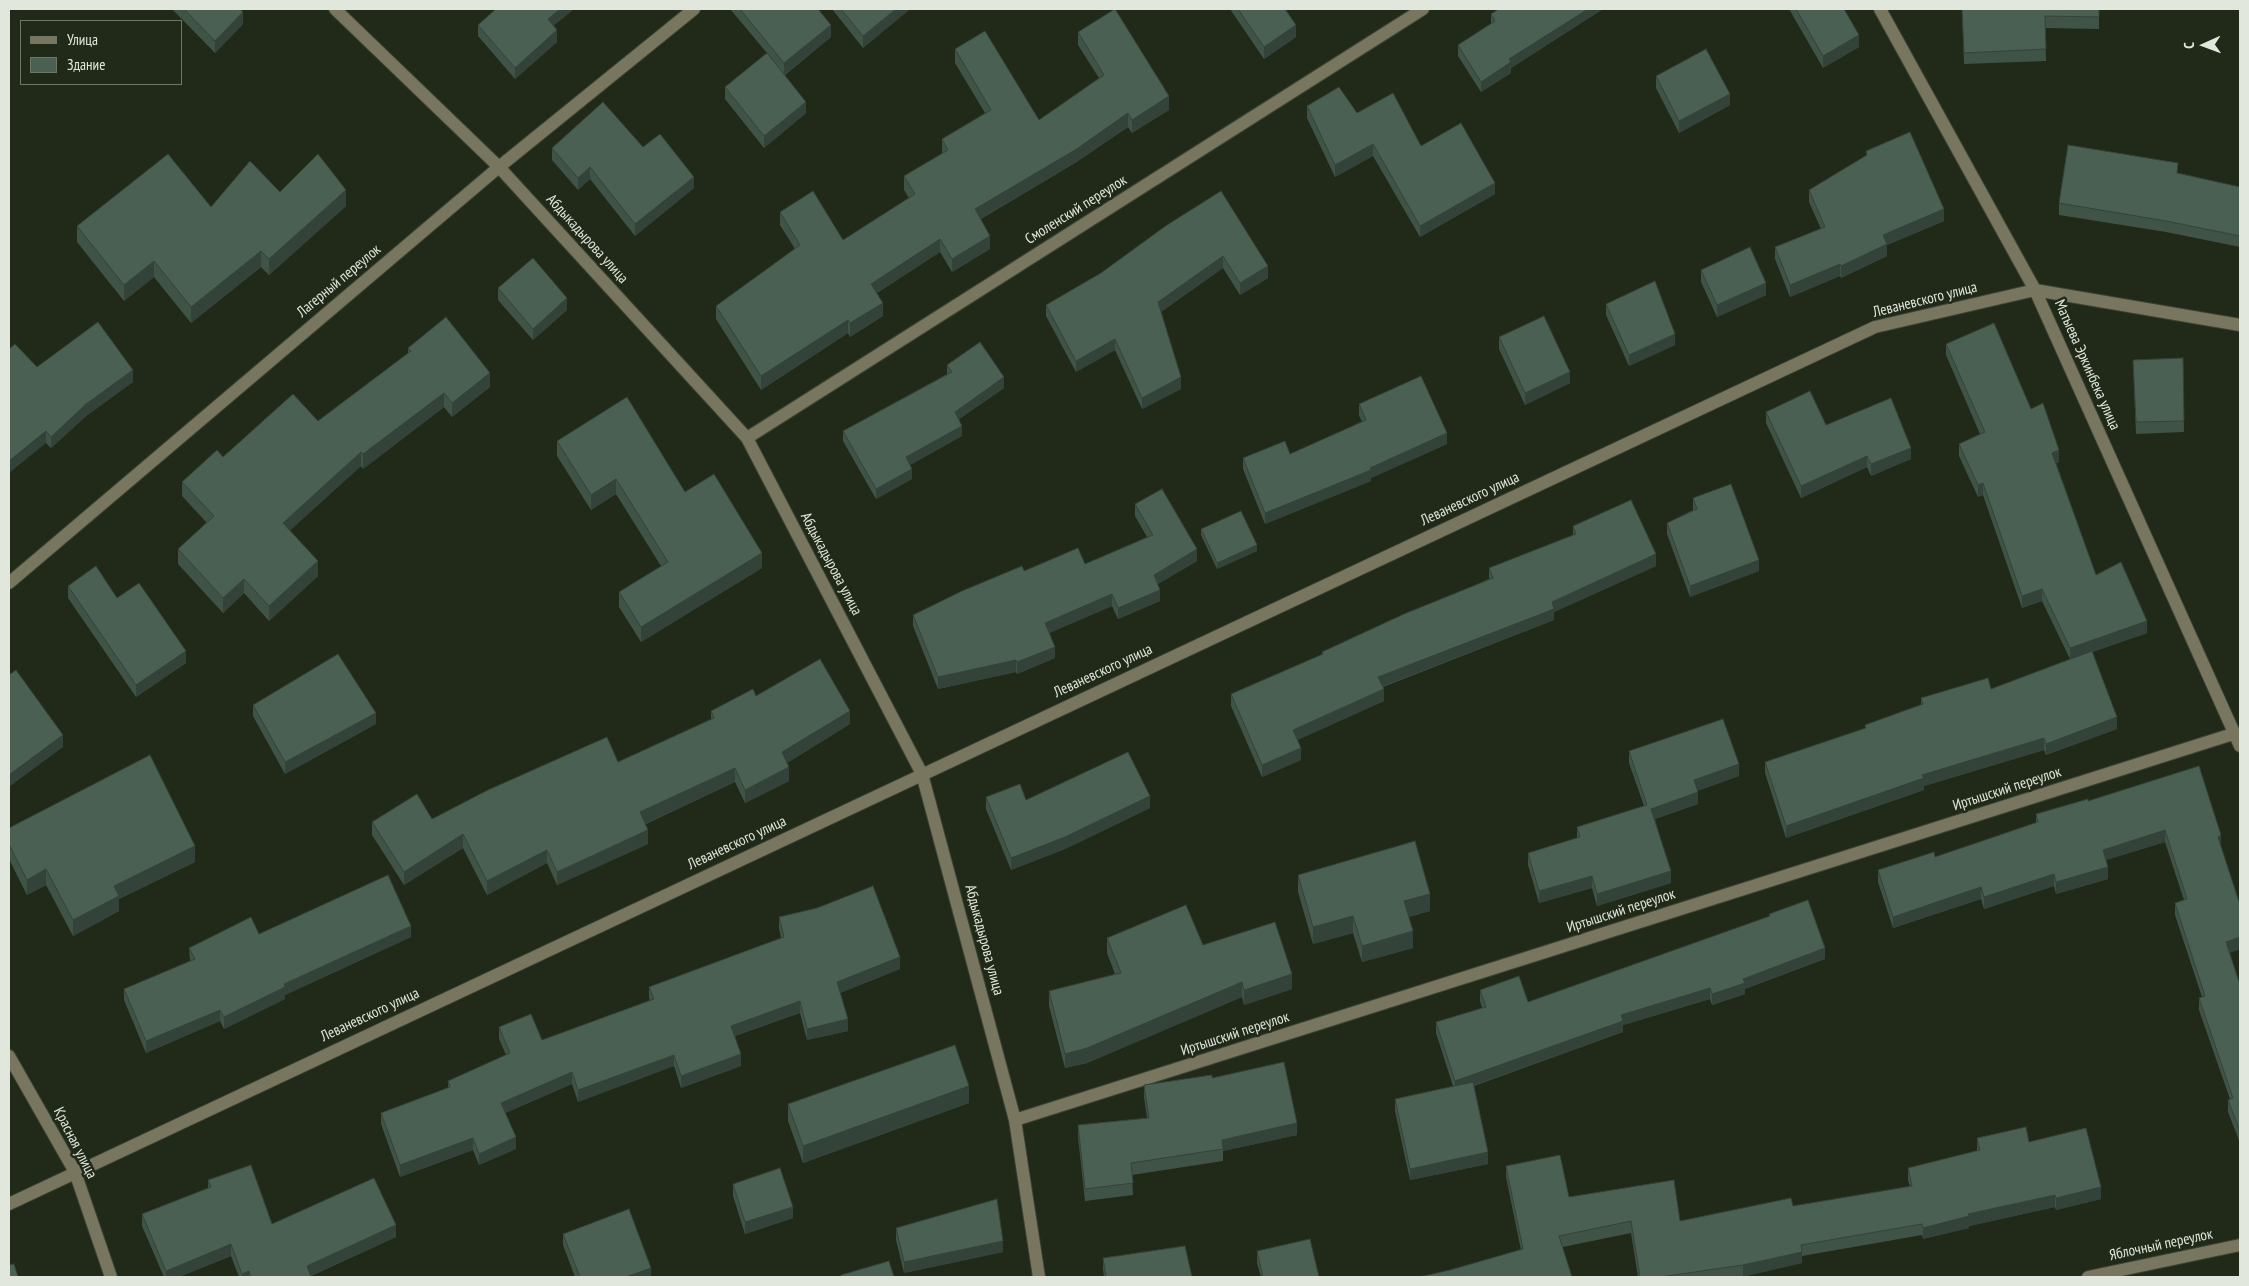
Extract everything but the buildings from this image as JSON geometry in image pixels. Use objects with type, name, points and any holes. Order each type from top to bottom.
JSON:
[{"type":"street","name":"Абдыкадырова улица","points":[[335,9],[499,167],[747,438],[922,774],[1016,1120],[1039,1277]]},
{"type":"street","name":"Лагерный переулок","points":[[9,583],[499,167],[694,9]]},
{"type":"street","name":"Смоленский переулок","points":[[747,438],[1423,9]]},
{"type":"street","name":"Матыева Эркинбека улица","points":[[1880,9],[2035,290],[2236,733],[2240,746]]},
{"type":"street","name":"Леваневского улица","points":[[9,1204],[1875,327],[2035,290],[2240,325]]},
{"type":"street","name":"Иртышский переулок","points":[[1016,1120],[2236,733]]},
{"type":"street","name":"Красная улица","points":[[9,1056],[75,1172],[111,1277]]},
{"type":"street","name":"Яблочный переулок","points":[[2088,1277],[2240,1245]]}]
